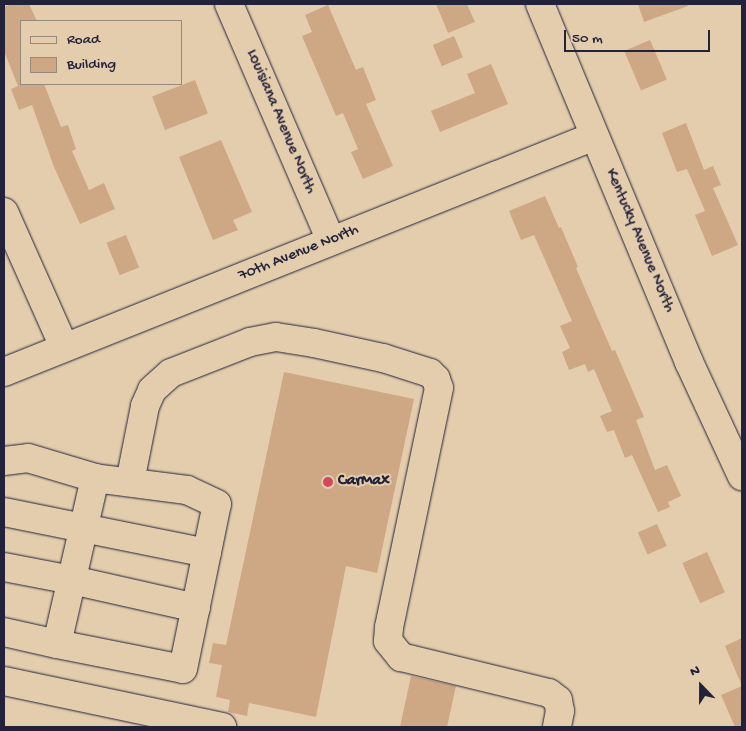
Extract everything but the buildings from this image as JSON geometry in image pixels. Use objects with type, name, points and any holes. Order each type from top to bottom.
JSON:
[{"type":"street","name":"Louisiana Avenue North","points":[[229,4],[331,241]]},
{"type":"street","name":"Kentucky Avenue North","points":[[540,4],[689,362],[742,476]]},
{"type":"street","name":"70th Avenue North","points":[[4,372],[595,136]]},
{"type":"street","points":[[4,212],[64,348]]},
{"type":"street","points":[[130,482],[143,415],[152,390],[171,373],[250,342],[276,337],[314,343],[383,358],[430,374],[436,379],[440,388],[388,640],[401,657],[549,693],[558,700],[560,711],[557,727]]},
{"type":"street","points":[[4,461],[28,458],[95,478],[187,490],[217,504],[183,669],[4,632]]},
{"type":"street","points":[[57,644],[95,478]]},
{"type":"street","points":[[4,512],[207,553]]},
{"type":"street","points":[[4,567],[196,608]]},
{"type":"street","points":[[4,681],[222,727]]},
{"type":"place","name":"CarMax","points":[[328,482]]}]
